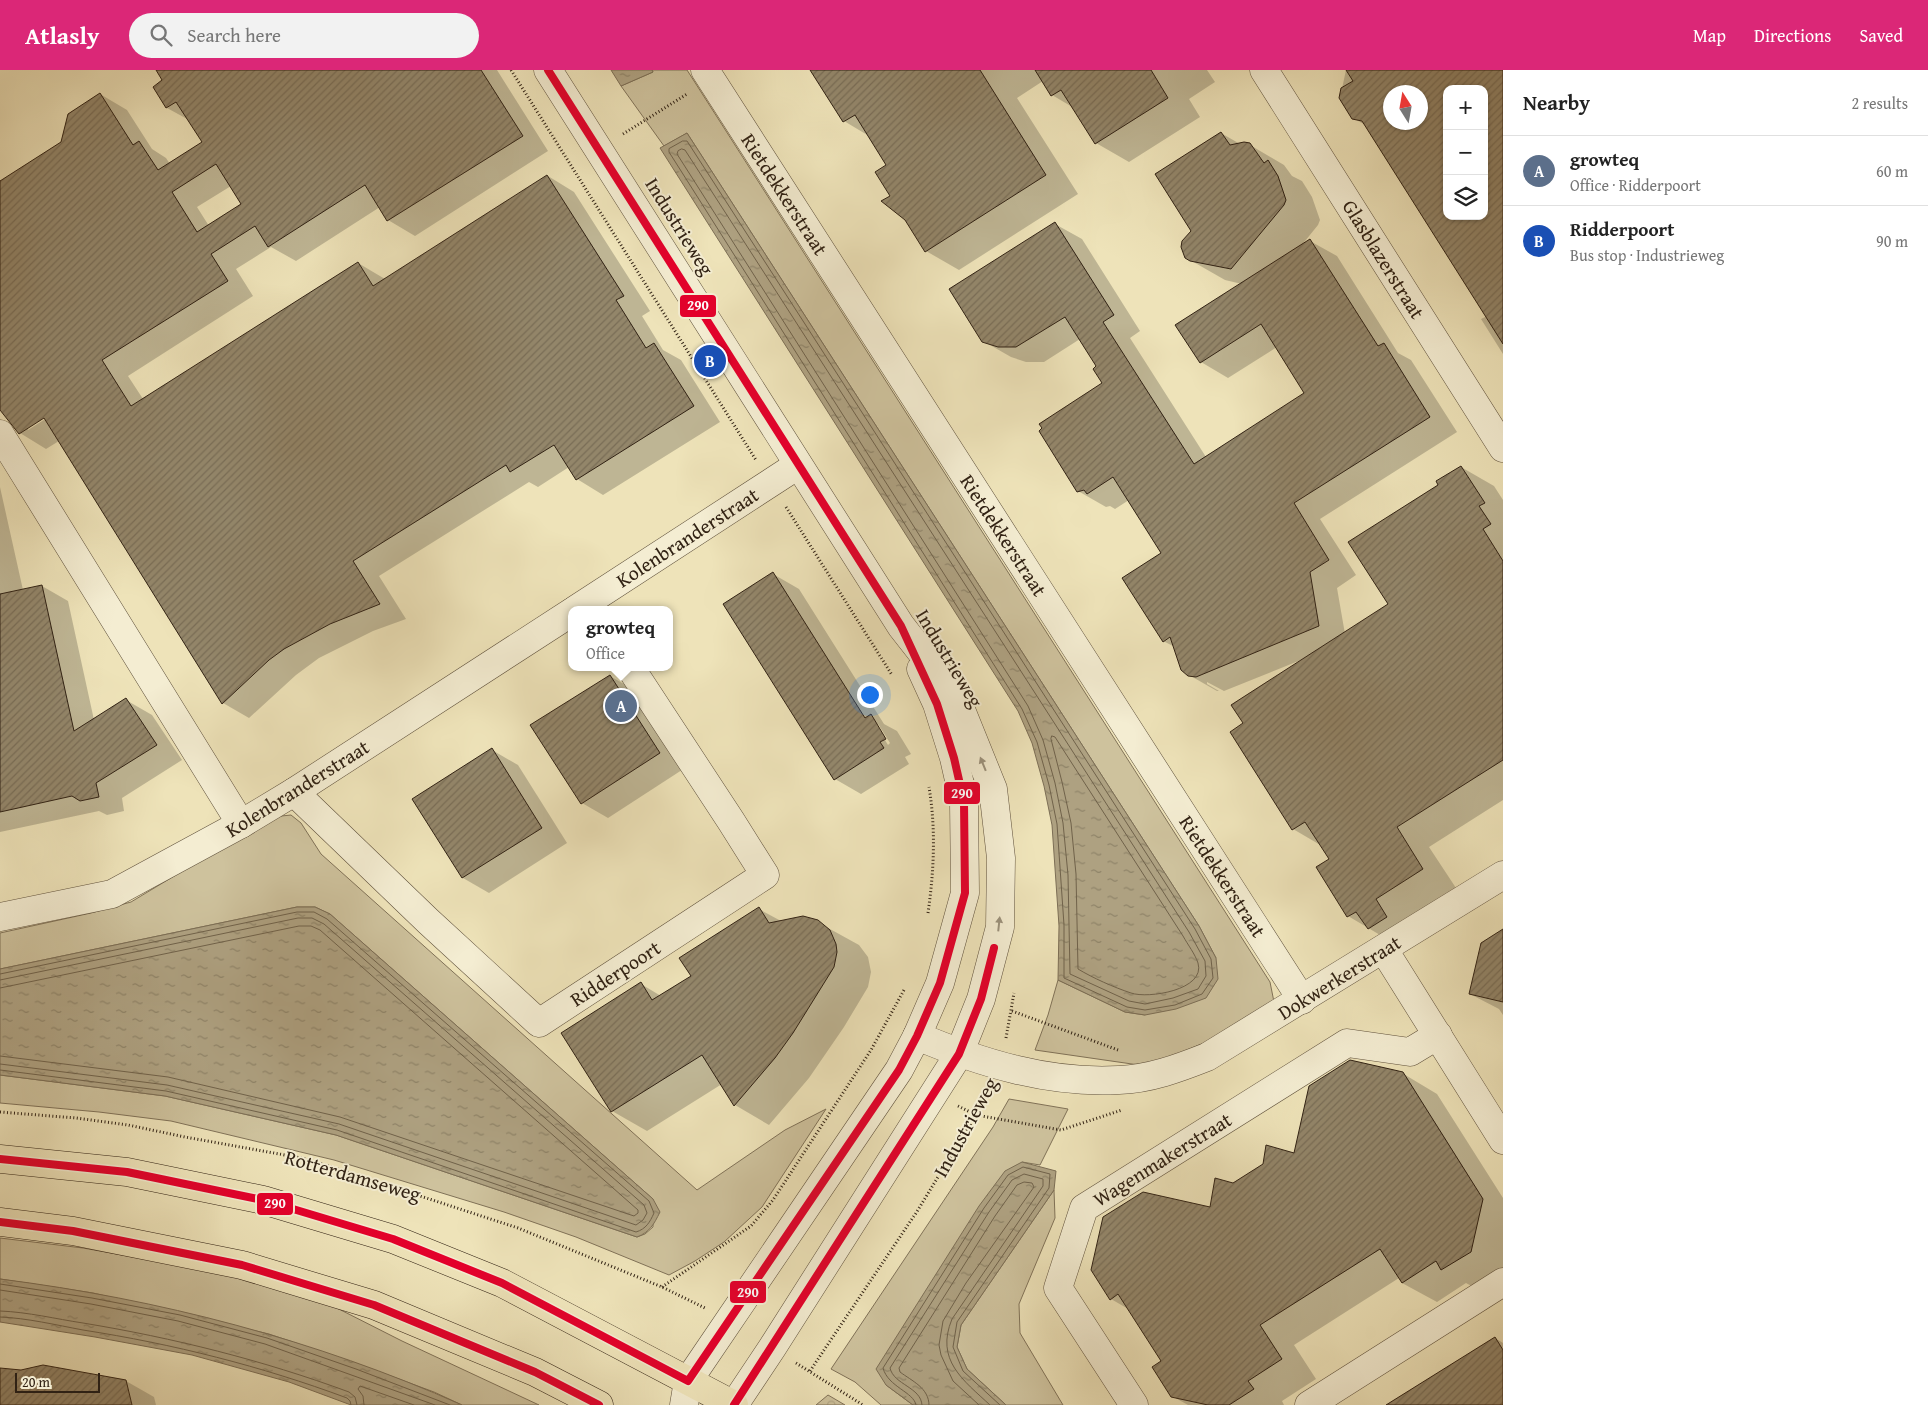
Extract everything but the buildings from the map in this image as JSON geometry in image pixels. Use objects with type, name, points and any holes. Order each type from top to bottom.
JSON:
[{"type":"main road","points":[[0,1159],[137,1174],[262,1200],[393,1239],[502,1283],[686,1393],[734,1405]]},
{"type":"main road","points":[[0,1222],[73,1230],[242,1265],[374,1305],[536,1372],[599,1405]]},
{"type":"street","name":"Industrieweg","points":[[548,70],[901,626],[955,695],[993,789],[1001,858],[1000,927],[981,999],[959,1054],[734,1405]]},
{"type":"street","name":"Glasblazerstraat","points":[[1264,70],[1503,448]]},
{"type":"street","name":"Rietdekkerstraat","points":[[708,74],[1302,1000]]},
{"type":"street","points":[[0,434],[241,824]]},
{"type":"street","name":"Kolenbranderstraat","points":[[584,606],[798,465]]},
{"type":"street","name":"Kolenbranderstraat","points":[[0,917],[112,894],[241,824],[294,792],[568,616]]},
{"type":"street","name":"Industrieweg","points":[[686,1393],[899,1070],[917,1036],[940,983],[965,893],[964,802],[954,758],[937,704],[901,626]]},
{"type":"street","name":"Ridderpoort","points":[[294,792],[428,921],[539,1023],[765,876],[633,671]]},
{"type":"street","name":"Dokwerkerstraat","points":[[917,1036],[959,1054],[999,1066],[1052,1078],[1087,1081],[1121,1080],[1170,1071],[1207,1057],[1384,950],[1503,875]]},
{"type":"street","points":[[1384,950],[1503,1140]]},
{"type":"street","name":"Wagenmakerstraat","points":[[1134,1405],[1058,1288],[1084,1208],[1347,1043],[1410,1052],[1438,1036]]},
{"type":"street","points":[[1309,1405],[1503,1282]]},
{"type":"path","points":[[511,70],[894,678]]},
{"type":"path","points":[[618,126],[623,134],[708,74]]},
{"type":"path","points":[[927,922],[934,875],[933,812],[929,784]]},
{"type":"path","points":[[899,1070],[871,1050],[911,977],[940,983]]},
{"type":"path","name":"Industrieweg","points":[[863,1405],[810,1371],[916,1213],[976,1115],[999,1066],[1012,1011],[1014,992]]},
{"type":"path","points":[[981,999],[1120,1051]]},
{"type":"path","name":"Rotterdamseweg","points":[[0,1112],[76,1118],[128,1125],[307,1159],[518,1228],[662,1286],[751,1226],[773,1200],[871,1050]]},
{"type":"path","points":[[933,1094],[976,1115],[1061,1130],[1126,1109]]},
{"type":"green space","points":[[652,70],[687,70],[1270,982],[1275,1007],[1239,1028],[1166,1059],[1139,1065],[1035,1050],[1058,980],[1125,1012],[1145,1015],[1216,958],[1199,926],[687,133],[664,146],[621,86],[653,72]]},
{"type":"green space","points":[[291,815],[301,823],[321,854],[697,1190],[785,1130],[826,1109],[762,1207],[724,1242],[669,1275],[576,1237],[504,1212],[334,1160],[171,1121],[0,1103],[0,1075],[165,1096],[336,1135],[637,1237],[645,1234],[653,1227],[653,1199],[330,914],[315,907],[297,907],[0,969],[0,933],[131,902],[272,817]]},
{"type":"green space","points":[[1009,1099],[1068,1109],[1040,1165],[1022,1162],[886,1385],[913,1405],[881,1405],[855,1382],[831,1369],[993,1127]]},
{"type":"green space","points":[[1054,1190],[1055,1218],[1019,1304],[1020,1333],[1063,1405],[1006,1405],[967,1369],[957,1347],[961,1325]]},
{"type":"green space","points":[[0,1238],[83,1248],[172,1264],[238,1278],[325,1302],[402,1341],[539,1405],[462,1405],[434,1392],[358,1364],[269,1334],[93,1293],[0,1279]]},
{"type":"green space","points":[[828,1395],[845,1405],[816,1405]]},
{"type":"water","points":[[611,70],[652,70],[653,72],[621,86]]},
{"type":"water","points":[[687,133],[1199,926],[1216,958],[1218,979],[1206,998],[1176,1009],[1145,1015],[1125,1012],[1058,980],[1059,926],[1052,825],[1032,743],[1018,711],[660,148]]},
{"type":"water","points":[[297,907],[315,907],[330,914],[653,1199],[660,1212],[651,1227],[637,1237],[336,1135],[165,1096],[0,1075],[0,969]]},
{"type":"water","points":[[1022,1162],[1056,1171],[1054,1190],[961,1325],[957,1347],[967,1369],[1006,1405],[913,1405],[886,1385],[876,1369],[979,1206],[1005,1171]]},
{"type":"water","points":[[0,1279],[60,1287],[119,1298],[236,1325],[351,1361],[462,1405],[351,1405],[289,1382],[192,1355],[0,1322]]},
{"type":"transit line","name":"290","points":[[0,1159],[127,1172],[263,1200],[393,1239],[502,1283],[688,1381],[899,1070],[917,1036],[940,983],[965,893],[964,802],[954,758],[937,704],[901,626],[548,70]]},
{"type":"transit line","name":"290","points":[[734,1405],[959,1054],[981,999],[994,948]]},
{"type":"transit line","name":"290","points":[[0,1222],[73,1231],[242,1265],[374,1305],[535,1372],[599,1405]]},
{"type":"place","name":"Ridderpoort","points":[[710,361]]},
{"type":"place","name":"growteq","points":[[621,706]]}]
